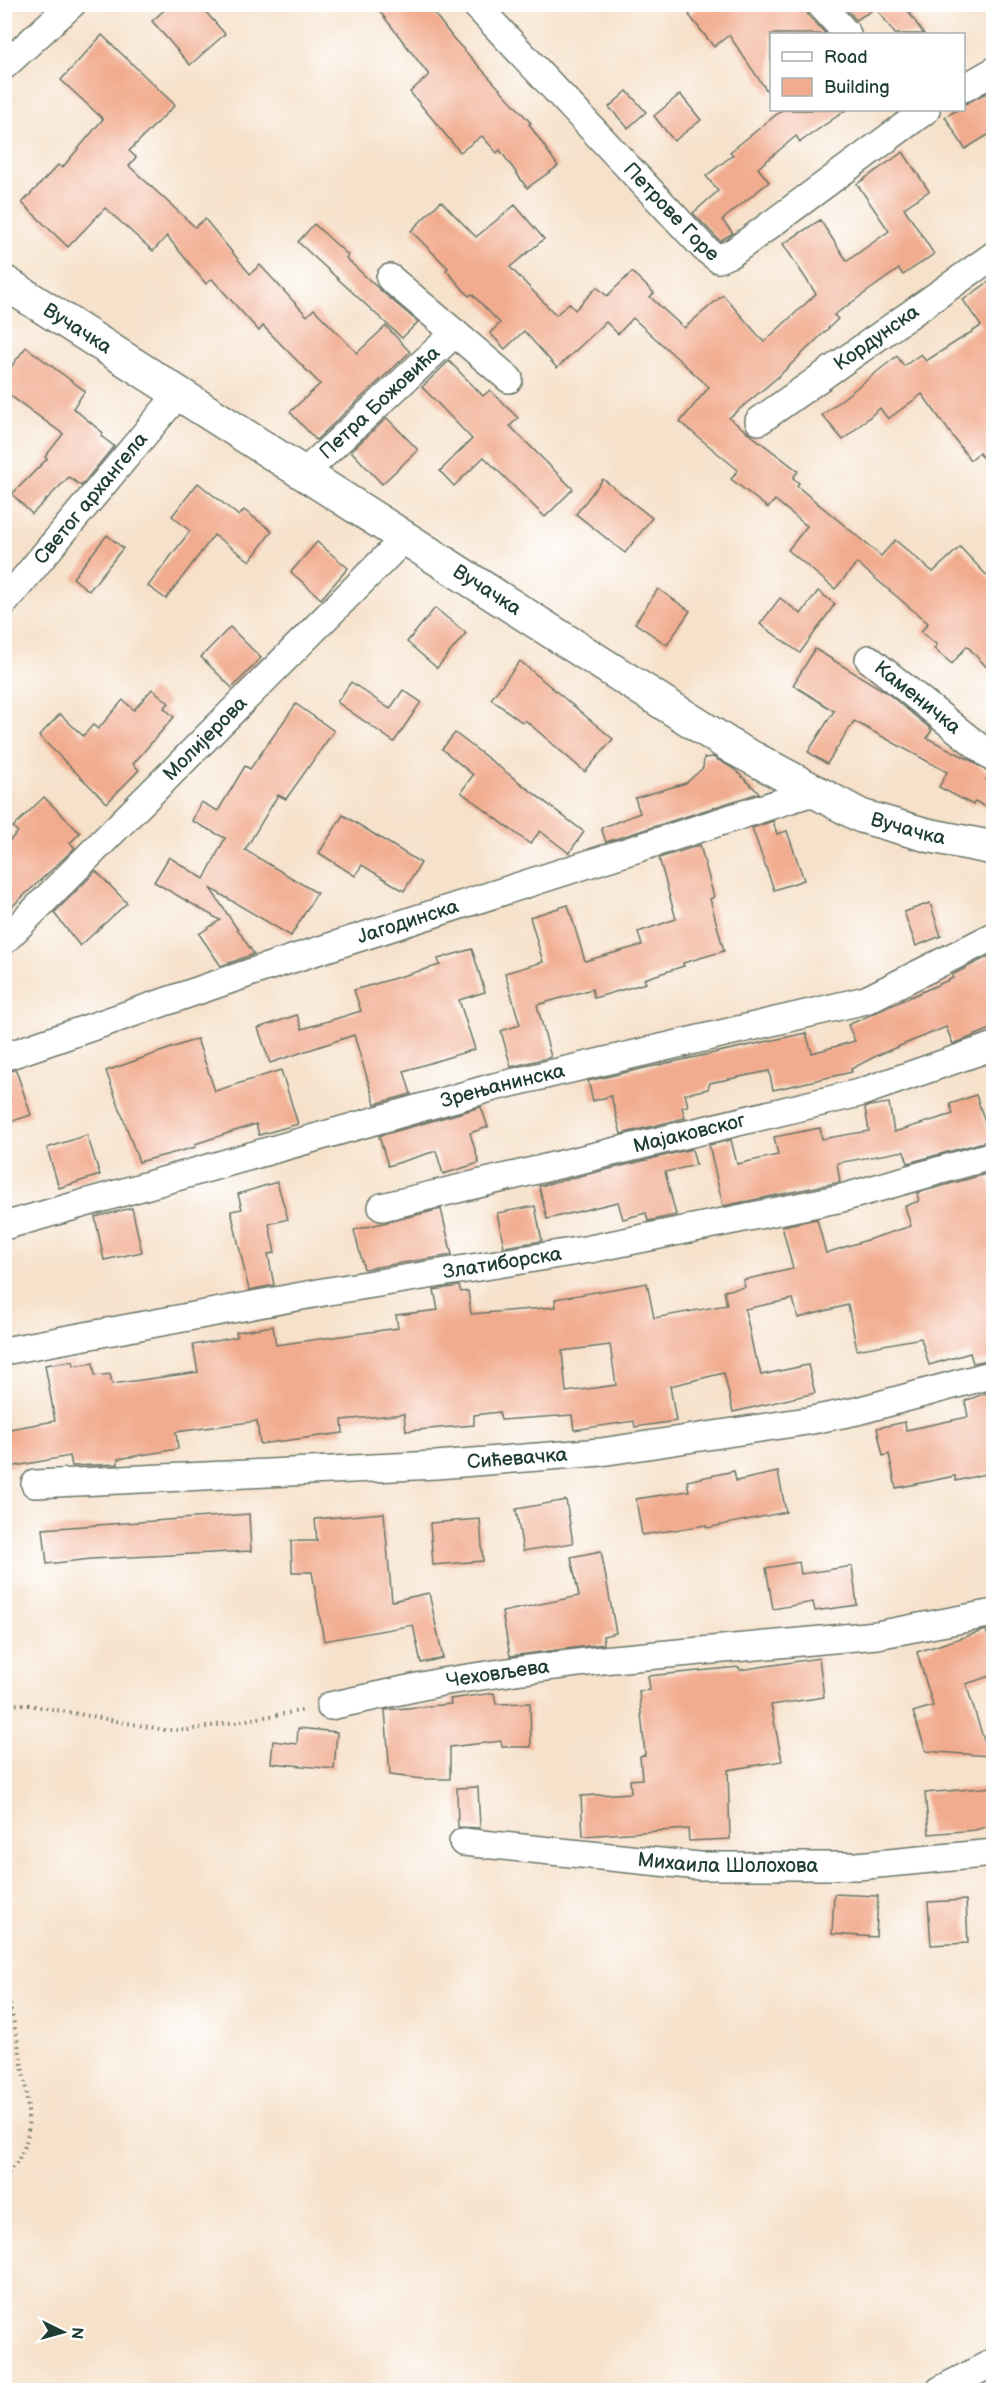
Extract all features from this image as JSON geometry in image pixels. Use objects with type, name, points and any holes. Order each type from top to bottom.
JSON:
[{"type":"street","points":[[4,66],[72,4]]},
{"type":"street","name":"Петрове Горе","points":[[475,4],[704,248],[718,259],[732,253],[921,111]]},
{"type":"street","points":[[820,4],[846,33]]},
{"type":"street","points":[[965,87],[993,71]]},
{"type":"street","name":"Кордунска","points":[[759,421],[993,255]]},
{"type":"street","name":"Петра Божовића","points":[[390,278],[509,380]]},
{"type":"street","name":"Вучачка","points":[[4,282],[305,472],[734,748],[861,816],[927,835],[993,848]]},
{"type":"street","name":"Петра Божовића","points":[[305,472],[455,333]]},
{"type":"street","name":"Светог архангела","points":[[4,603],[179,393]]},
{"type":"street","name":"Молијерова","points":[[6,939],[405,538]]},
{"type":"street","name":"Каменичка","points":[[869,659],[993,759]]},
{"type":"street","name":"Јагодинска","points":[[4,1057],[264,968],[813,792]]},
{"type":"street","name":"Зрењанинска","points":[[4,1226],[494,1087],[866,1000],[993,936]]},
{"type":"street","name":"Мајаковског","points":[[382,1207],[860,1093],[993,1046]]},
{"type":"street","name":"Златиборска","points":[[4,1351],[328,1291],[590,1249],[842,1198],[993,1155]]},
{"type":"street","name":"Сићевачка","points":[[35,1484],[436,1466],[601,1452],[837,1415],[993,1374]]},
{"type":"street","name":"Чеховљева","points":[[330,1706],[441,1682],[522,1670],[602,1660],[877,1635],[993,1613]]},
{"type":"street","name":"Михаила Шолохова","points":[[463,1842],[699,1866],[857,1866],[993,1853]]},
{"type":"street","points":[[940,2391],[993,2362]]},
{"type":"path","points":[[4,1705],[24,1704],[165,1730],[188,1730],[330,1706]]},
{"type":"path","points":[[4,1981],[29,2117],[27,2141],[17,2163],[4,2178]]},
{"type":"building","points":[[171,4],[199,4],[225,34],[190,65],[152,21]]},
{"type":"building","points":[[374,4],[427,4],[453,38],[531,123],[529,124],[558,166],[527,188],[500,150],[497,153],[482,136],[460,152],[410,92],[429,75]]},
{"type":"building","points":[[702,4],[805,4],[808,15],[825,33],[770,33],[770,96],[729,35],[714,47],[689,15]]},
{"type":"building","points":[[842,4],[903,4],[923,33],[894,33],[876,8],[856,20]]},
{"type":"building","points":[[102,35],[175,105],[129,151],[136,157],[129,166],[195,227],[205,219],[250,274],[260,265],[307,316],[314,309],[357,353],[386,326],[410,352],[316,440],[290,412],[320,384],[263,326],[259,331],[212,279],[206,284],[167,236],[153,251],[105,208],[68,247],[22,203],[58,165],[62,168],[103,119],[61,80]]},
{"type":"building","points":[[627,91],[646,112],[628,128],[609,107]]},
{"type":"building","points":[[986,93],[993,105],[993,132],[965,149],[945,117],[955,111],[965,111],[965,104]]},
{"type":"building","points":[[680,94],[701,120],[674,141],[654,116]]},
{"type":"building","points":[[781,111],[845,111],[800,142],[796,136],[758,168],[769,182],[722,220],[733,233],[720,241],[693,213],[718,191],[706,176],[733,155],[730,152]]},
{"type":"building","points":[[903,152],[929,191],[904,208],[934,254],[903,275],[899,269],[834,315],[838,319],[778,377],[729,418],[798,471],[793,478],[799,483],[797,486],[881,556],[895,540],[933,572],[960,547],[993,582],[993,674],[967,646],[952,664],[934,649],[937,645],[921,632],[928,623],[857,563],[835,589],[788,550],[807,526],[775,500],[768,508],[731,479],[738,470],[680,422],[709,387],[633,318],[618,334],[606,322],[557,368],[524,331],[505,349],[490,333],[500,323],[472,294],[469,296],[446,270],[448,268],[411,231],[441,201],[476,237],[515,205],[544,239],[510,267],[556,315],[569,303],[575,310],[597,287],[607,296],[632,272],[654,293],[650,297],[684,328],[723,295],[764,342],[816,294],[783,244],[820,220],[847,261],[889,231],[857,184]]},
{"type":"building","points":[[314,224],[348,255],[346,258],[418,322],[402,338],[298,242]]},
{"type":"building","points":[[993,279],[993,472],[979,453],[970,460],[922,394],[888,419],[880,408],[843,440],[822,415],[897,356],[904,366],[921,354],[926,361],[981,326],[963,300]]},
{"type":"building","points":[[26,347],[85,391],[73,408],[103,433],[101,436],[114,446],[81,486],[69,477],[32,514],[12,494],[47,459],[45,457],[63,434],[4,391],[4,376]]},
{"type":"building","points":[[449,361],[483,396],[490,390],[518,418],[510,426],[573,489],[545,517],[484,457],[454,486],[440,471],[472,439],[422,387]]},
{"type":"building","points":[[387,418],[418,450],[382,484],[351,451]]},
{"type":"building","points":[[603,479],[652,518],[625,553],[576,514]]},
{"type":"building","points":[[198,483],[239,516],[244,510],[272,531],[250,561],[214,535],[166,599],[148,586],[190,531],[172,516]]},
{"type":"building","points":[[107,535],[123,548],[89,591],[73,578]]},
{"type":"building","points":[[317,542],[348,568],[321,599],[291,572]]},
{"type":"building","points":[[658,589],[690,611],[667,645],[635,623]]},
{"type":"building","points":[[818,591],[835,604],[800,653],[760,624],[780,598],[801,614]]},
{"type":"building","points":[[435,608],[466,633],[437,668],[407,642]]},
{"type":"building","points":[[230,627],[261,658],[232,688],[201,657]]},
{"type":"building","points":[[815,649],[886,692],[932,730],[927,738],[970,760],[989,773],[986,780],[993,784],[993,811],[975,801],[973,805],[939,787],[947,772],[854,721],[827,764],[808,752],[834,711],[793,685]]},
{"type":"building","points":[[520,661],[613,739],[585,772],[525,720],[523,723],[491,699]]},
{"type":"building","points":[[351,682],[390,709],[403,690],[421,702],[394,742],[337,702]]},
{"type":"building","points":[[152,689],[169,703],[164,708],[174,717],[133,764],[139,770],[107,803],[39,736],[60,714],[83,736],[93,725],[98,729],[123,700],[134,710]]},
{"type":"building","points":[[296,704],[334,731],[286,799],[278,795],[245,850],[317,893],[291,936],[210,888],[254,954],[221,966],[199,934],[220,920],[154,882],[169,857],[204,879],[225,838],[192,821],[201,802],[218,811],[245,766],[250,769]]},
{"type":"building","points":[[455,733],[584,832],[569,853],[540,831],[530,844],[461,792],[473,775],[442,749]]},
{"type":"building","points":[[713,757],[734,769],[759,793],[606,842],[601,828],[640,813],[635,798],[686,783],[703,768],[704,758]]},
{"type":"building","points":[[44,797],[80,833],[70,843],[75,848],[4,914],[4,846],[18,832],[13,827]]},
{"type":"building","points":[[343,815],[421,863],[404,891],[362,865],[355,876],[319,853]]},
{"type":"building","points":[[773,821],[777,834],[787,831],[804,880],[774,890],[752,828]]},
{"type":"building","points":[[700,845],[714,897],[710,899],[724,951],[683,963],[684,966],[644,979],[646,983],[594,998],[592,989],[537,1005],[551,1057],[511,1067],[501,1031],[520,1025],[505,973],[543,962],[530,917],[568,905],[585,961],[642,945],[638,932],[676,919],[659,858]]},
{"type":"building","points":[[96,871],[127,903],[80,946],[54,913]]},
{"type":"building","points":[[930,903],[941,936],[916,946],[904,912]]},
{"type":"building","points":[[472,949],[485,992],[459,1000],[475,1049],[404,1071],[411,1094],[375,1104],[354,1035],[270,1063],[258,1028],[297,1015],[302,1029],[361,1011],[354,990],[440,965],[438,959]]},
{"type":"building","points":[[993,954],[993,1028],[953,1044],[946,1027],[878,1055],[851,1069],[852,1072],[773,1090],[769,1071],[710,1083],[708,1089],[685,1094],[688,1106],[682,1107],[685,1118],[621,1134],[611,1096],[593,1101],[588,1081],[806,1033],[812,1053],[855,1041],[848,1025],[953,978],[952,975]]},
{"type":"building","points":[[197,1039],[215,1091],[281,1070],[298,1124],[259,1135],[256,1124],[195,1144],[196,1147],[139,1162],[106,1071]]},
{"type":"building","points":[[16,1070],[31,1115],[4,1124],[4,1072]]},
{"type":"building","points":[[976,1095],[991,1140],[908,1163],[904,1151],[837,1163],[840,1182],[723,1206],[709,1145],[731,1140],[737,1164],[778,1155],[774,1137],[820,1128],[822,1139],[869,1131],[865,1108],[869,1106],[889,1103],[894,1132],[953,1114],[950,1104]]},
{"type":"building","points":[[481,1107],[488,1127],[470,1133],[479,1163],[443,1174],[436,1151],[388,1166],[379,1136]]},
{"type":"building","points":[[87,1135],[100,1175],[59,1188],[47,1148]]},
{"type":"building","points":[[692,1149],[696,1165],[665,1172],[676,1215],[648,1221],[646,1213],[623,1219],[618,1202],[547,1219],[539,1186]]},
{"type":"building","points":[[986,1174],[993,1192],[993,1359],[973,1363],[970,1353],[929,1365],[921,1338],[857,1350],[848,1305],[798,1318],[793,1299],[745,1309],[755,1358],[757,1358],[761,1375],[808,1365],[815,1393],[733,1412],[724,1373],[670,1386],[676,1421],[635,1427],[634,1421],[574,1430],[572,1415],[501,1420],[499,1412],[474,1415],[474,1425],[406,1431],[404,1414],[342,1420],[343,1433],[260,1444],[257,1421],[176,1432],[178,1449],[118,1459],[118,1464],[72,1466],[70,1456],[4,1468],[4,1430],[55,1421],[45,1365],[73,1361],[74,1366],[93,1363],[95,1376],[110,1374],[112,1384],[198,1372],[193,1345],[237,1337],[236,1332],[273,1326],[276,1345],[398,1328],[396,1315],[438,1310],[434,1290],[459,1286],[461,1292],[468,1291],[471,1314],[556,1307],[555,1299],[647,1283],[654,1318],[727,1305],[724,1291],[745,1287],[743,1280],[793,1269],[782,1226],[817,1219],[826,1253],[911,1226],[905,1206],[919,1201],[917,1193]],"holes":[[[610,1345],[616,1385],[566,1392],[562,1351]]]},
{"type":"building","points":[[277,1182],[288,1219],[269,1224],[275,1253],[268,1254],[274,1285],[249,1290],[231,1211],[242,1209],[238,1194]]},
{"type":"building","points":[[535,1206],[542,1241],[504,1247],[497,1213]]},
{"type":"building","points":[[132,1208],[142,1252],[104,1260],[95,1217]]},
{"type":"building","points":[[441,1209],[452,1255],[364,1269],[354,1230]]},
{"type":"building","points":[[993,1390],[993,1472],[956,1481],[955,1476],[896,1488],[889,1454],[883,1456],[877,1428],[905,1422],[906,1430],[968,1417],[965,1401]]},
{"type":"building","points":[[734,1471],[736,1481],[778,1472],[786,1512],[707,1528],[706,1525],[642,1535],[636,1499],[689,1491],[687,1481]]},
{"type":"building","points":[[566,1500],[573,1543],[523,1551],[516,1509]]},
{"type":"building","points":[[384,1513],[392,1601],[429,1593],[443,1658],[421,1663],[413,1625],[324,1641],[312,1572],[292,1572],[291,1541],[317,1541],[315,1519]]},
{"type":"building","points":[[249,1514],[251,1551],[91,1559],[47,1564],[43,1529]]},
{"type":"building","points":[[480,1519],[483,1561],[433,1565],[430,1523]]},
{"type":"building","points":[[601,1551],[616,1633],[603,1636],[604,1644],[510,1656],[502,1612],[579,1596],[571,1557]]},
{"type":"building","points":[[799,1562],[801,1574],[852,1566],[857,1605],[815,1611],[813,1602],[773,1609],[766,1568]]},
{"type":"building","points":[[986,1630],[993,1654],[993,1675],[966,1684],[989,1756],[926,1751],[913,1712],[933,1706],[917,1652]]},
{"type":"building","points":[[819,1658],[824,1697],[771,1705],[782,1761],[728,1770],[730,1839],[689,1841],[688,1829],[583,1836],[581,1796],[631,1793],[630,1780],[642,1779],[640,1756],[645,1755],[639,1691],[650,1690],[648,1676],[739,1667],[740,1670]]},
{"type":"building","points":[[494,1693],[496,1704],[530,1703],[531,1747],[502,1747],[501,1741],[450,1747],[450,1779],[390,1775],[385,1710],[451,1704],[450,1699]]},
{"type":"building","points":[[298,1728],[337,1732],[334,1769],[271,1763],[273,1741],[297,1744]]},
{"type":"building","points":[[478,1787],[480,1828],[458,1827],[457,1788]]},
{"type":"building","points":[[993,1787],[993,1825],[975,1830],[929,1834],[925,1793]]},
{"type":"building","points":[[834,1894],[878,1896],[876,1937],[832,1934]]},
{"type":"building","points":[[966,1900],[968,1943],[931,1945],[928,1902]]}]
